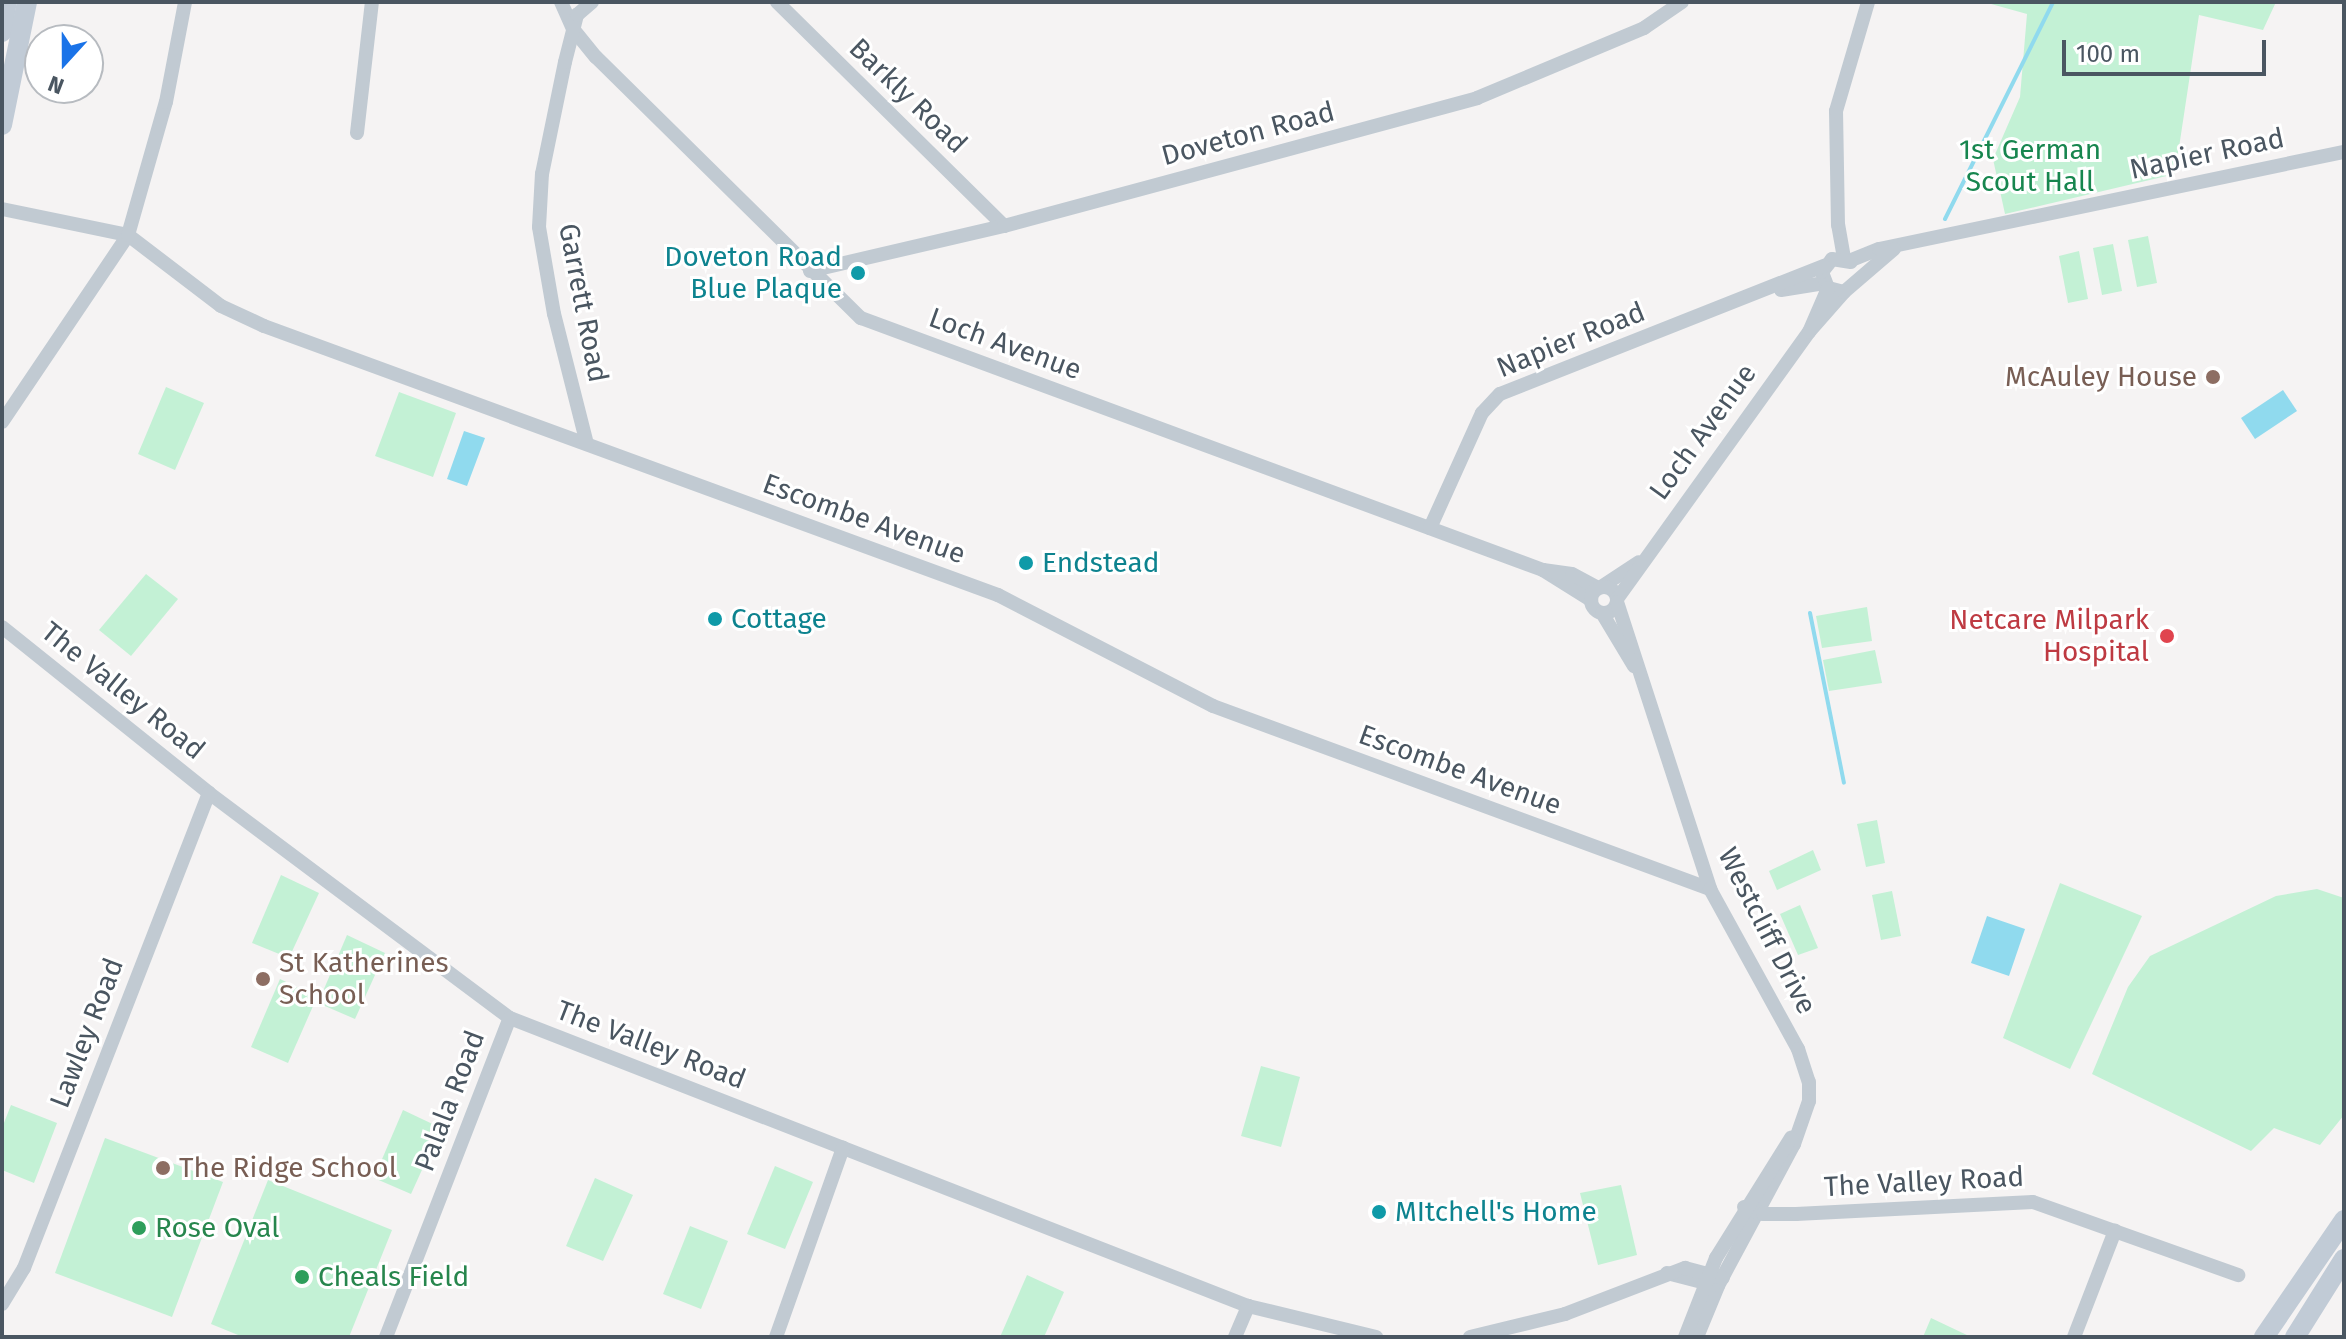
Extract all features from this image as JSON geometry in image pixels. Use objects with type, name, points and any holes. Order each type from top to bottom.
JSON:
[{"type":"main road","points":[[2,32],[7,2]]},
{"type":"main road","points":[[2,125],[27,2]]},
{"type":"main road","points":[[2264,1337],[2344,1220]]},
{"type":"main road","points":[[2295,1337],[2344,1259]]},
{"type":"main road","points":[[2322,1292],[2344,1272]]},
{"type":"street","points":[[2,422],[128,235],[166,102],[185,2]]},
{"type":"street","points":[[357,133],[372,2]]},
{"type":"street","name":"Loch Avenue","points":[[561,2],[573,29],[810,271],[851,311],[871,323],[1543,570],[1572,574],[1596,592],[1639,562]]},
{"type":"street","points":[[573,29],[580,8],[592,2]]},
{"type":"street","name":"Barkly Road","points":[[777,2],[1004,226]]},
{"type":"street","name":"Doveton Road","points":[[810,271],[1004,226],[1477,98],[1644,28],[1682,2]]},
{"type":"street","points":[[1856,281],[1846,259],[1838,225],[1836,111],[1868,2]]},
{"type":"street","name":"Garrett Road","points":[[573,29],[542,174],[539,227],[554,314],[587,444]]},
{"type":"street","name":"Napier Road","points":[[1430,528],[1482,413],[1500,394],[1757,294],[1825,264],[2344,152]]},
{"type":"street","name":"Escombe Avenue","points":[[2,209],[128,235],[191,286],[240,316],[998,595],[1213,706],[1710,889]]},
{"type":"street","points":[[1838,225],[1825,264],[1826,286],[1844,292]]},
{"type":"street","name":"Napier Road","points":[[1844,292],[1894,249]]},
{"type":"street","name":"Loch Avenue","points":[[1809,332],[1826,286]]},
{"type":"street","name":"Napier Road","points":[[1757,294],[1826,286]]},
{"type":"street","name":"Loch Avenue","points":[[1617,601],[1639,562],[1809,332],[1844,292]]},
{"type":"street","points":[[1596,592],[1608,587],[1617,601],[1602,613]]},
{"type":"street","name":"Westcliff Drive","points":[[1596,592],[1602,613],[1634,666]]},
{"type":"street","name":"Westcliff Drive","points":[[1617,601],[1630,631],[1634,666],[1710,889],[1803,1064],[1809,1101],[1799,1129],[1751,1210],[1685,1337]]},
{"type":"street","name":"The Valley Road","points":[[2,627],[209,793],[510,1018],[1248,1306],[1376,1337]]},
{"type":"street","name":"Lawley Road","points":[[2,1304],[6,1289],[24,1268],[209,793]]},
{"type":"street","name":"Palala Road","points":[[386,1337],[510,1018]]},
{"type":"street","points":[[776,1337],[843,1148]]},
{"type":"street","name":"The Valley Road","points":[[1751,1210],[2033,1202],[2238,1275]]},
{"type":"street","points":[[2074,1337],[2115,1231]]},
{"type":"street","points":[[1470,1337],[1565,1314],[1667,1273],[1714,1280]]},
{"type":"street","name":"Westcliff Drive","points":[[1697,1337],[1714,1280]]},
{"type":"street","points":[[1235,1337],[1248,1306]]},
{"type":"green space","name":"1st German Scout Hall","points":[[1984,2],[2276,2],[2263,30],[2199,15],[2175,174],[2005,214],[1993,159],[2020,97],[2027,14]]},
{"type":"green space","points":[[2148,236],[2157,283],[2137,287],[2128,240]]},
{"type":"green space","points":[[2113,244],[2122,291],[2102,295],[2093,248]]},
{"type":"green space","points":[[2079,251],[2088,299],[2068,303],[2059,256]]},
{"type":"green space","points":[[166,387],[204,403],[175,470],[138,454]]},
{"type":"green space","points":[[399,392],[456,413],[433,477],[375,456]]},
{"type":"green space","points":[[146,574],[178,599],[131,656],[99,630]]},
{"type":"green space","points":[[1867,607],[1872,641],[1822,648],[1816,616]]},
{"type":"green space","points":[[1875,650],[1882,683],[1829,691],[1823,660]]},
{"type":"green space","points":[[1877,820],[1885,863],[1866,867],[1857,824]]},
{"type":"green space","points":[[1813,850],[1821,870],[1777,890],[1769,871]]},
{"type":"green space","points":[[281,875],[319,893],[289,958],[252,943]]},
{"type":"green space","points":[[2060,883],[2142,916],[2070,1069],[2003,1038]]},
{"type":"green space","points":[[2317,889],[2344,898],[2344,1115],[2320,1145],[2274,1128],[2251,1151],[2092,1074],[2128,987],[2150,956],[2276,896]]},
{"type":"green space","points":[[1892,891],[1901,936],[1881,940],[1872,895]]},
{"type":"green space","points":[[1800,905],[1818,948],[1798,955],[1780,914]]},
{"type":"green space","points":[[347,935],[385,953],[355,1019],[318,1003]]},
{"type":"green space","points":[[280,979],[317,997],[288,1063],[251,1047]]},
{"type":"green space","points":[[1261,1066],[1300,1077],[1281,1147],[1241,1136]]},
{"type":"green space","points":[[11,1105],[57,1123],[34,1183],[2,1170],[2,1128]]},
{"type":"green space","points":[[403,1110],[441,1128],[411,1194],[374,1178]]},
{"type":"green space","name":"Rose Oval","points":[[105,1138],[223,1182],[172,1317],[55,1273]]},
{"type":"green space","points":[[775,1166],[813,1182],[785,1249],[747,1234]]},
{"type":"green space","points":[[595,1178],[633,1195],[603,1261],[566,1246]]},
{"type":"green space","name":"Cheals Field","points":[[268,1180],[392,1230],[349,1337],[243,1337],[211,1324]]},
{"type":"green space","points":[[1621,1185],[1637,1255],[1598,1265],[1580,1193]]},
{"type":"green space","points":[[690,1226],[728,1241],[701,1309],[663,1294]]},
{"type":"green space","points":[[1027,1275],[1064,1292],[1044,1337],[1000,1337]]},
{"type":"green space","points":[[1931,1318],[1969,1336],[1969,1337],[1923,1337]]},
{"type":"water","points":[[2283,390],[2297,411],[2255,439],[2241,418]]},
{"type":"water","points":[[464,431],[485,438],[467,486],[447,479]]},
{"type":"water","points":[[1987,916],[2025,929],[2009,976],[1971,963]]},
{"type":"waterway","points":[[1945,219],[2053,2]]},
{"type":"waterway","points":[[1810,613],[1844,783]]},
{"type":"place","name":"Doveton Road Blue Plaque","points":[[858,273]]},
{"type":"place","name":"McAuley House","points":[[2213,377]]},
{"type":"place","name":"Endstead","points":[[1026,563]]},
{"type":"place","name":"Cottage","points":[[715,619]]},
{"type":"place","name":"Netcare Milpark Hospital","points":[[2167,636]]},
{"type":"place","name":"St Katherines School","points":[[263,979]]},
{"type":"place","name":"The Ridge School","points":[[163,1168]]},
{"type":"place","name":"MItchell's Home","points":[[1379,1212]]},
{"type":"place","name":"Rose Oval","points":[[139,1228]]},
{"type":"place","name":"Cheals Field","points":[[302,1277]]}]
